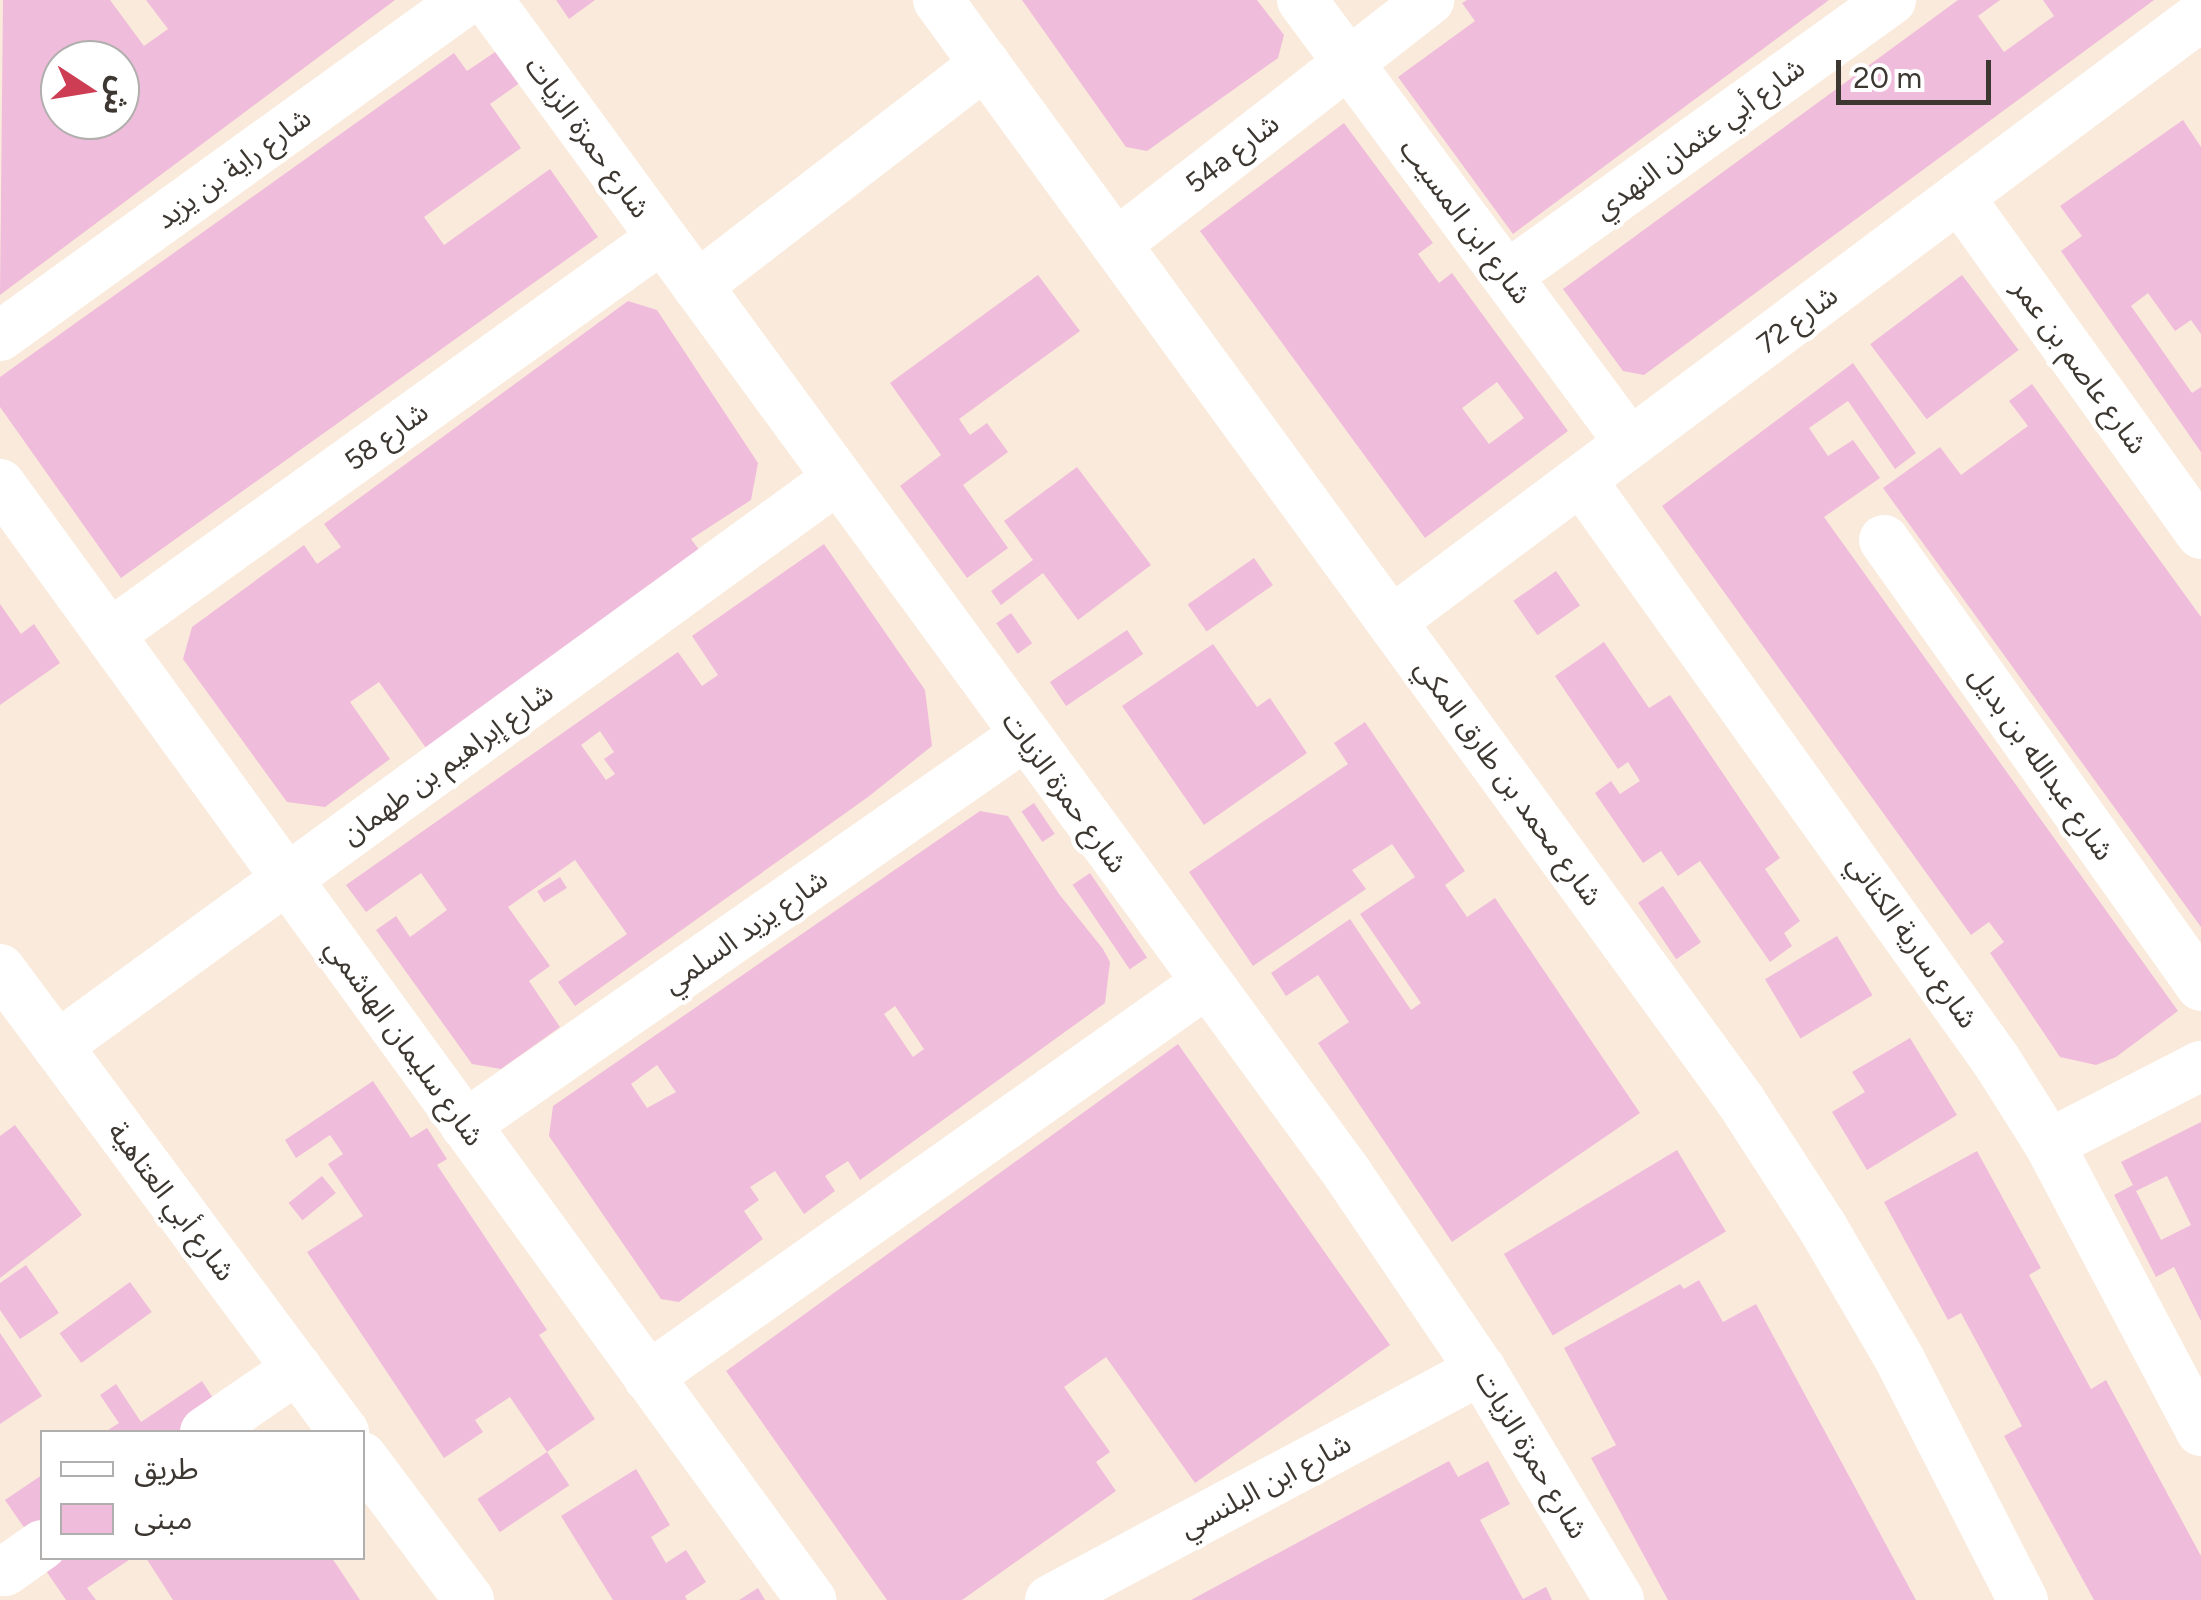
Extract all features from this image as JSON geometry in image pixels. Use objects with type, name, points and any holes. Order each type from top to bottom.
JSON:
[{"type":"street","name":"شارع راية بن يزيد","points":[[0,336],[466,0]]},
{"type":"street","name":"شارع حمزة الزيات","points":[[488,0],[1347,1174],[1481,1370],[1619,1600]]},
{"type":"street","name":"شارع محمد بن طارق المكي","points":[[938,0],[1729,1085],[1824,1228],[1900,1360],[2024,1600]]},
{"type":"street","name":"شارع ابن المسيب","points":[[1302,0],[1630,443]]},
{"type":"street","name":"54a شارع","points":[[1116,244],[1430,0]]},
{"type":"street","name":"شارع أبي عثمان النهدي","points":[[1507,276],[1891,0]]},
{"type":"street","name":"شارع 72","points":[[1392,621],[1959,198],[2196,30]]},
{"type":"street","points":[[697,286],[985,64]]},
{"type":"street","name":"شارع عاصم بن عمر","points":[[1959,198],[2201,534]]},
{"type":"street","name":"شارع 58","points":[[110,634],[662,238]]},
{"type":"street","name":"شارع إبراهيم بن طهمان","points":[[57,1046],[837,479]]},
{"type":"street","name":"شارع سارية الكناني","points":[[1580,480],[1937,972],[2049,1144],[2201,1432]]},
{"type":"street","name":"شارع سليمان الهاشمي","points":[[0,484],[811,1600]]},
{"type":"street","name":"شارع عبدالله بن بديل","points":[[1884,540],[2201,986]]},
{"type":"street","name":"شارع يزيد السلمي","points":[[465,1125],[1024,736]]},
{"type":"street","name":"شارع أبي العتاهية","points":[[0,969],[343,1430]]},
{"type":"street","points":[[648,1377],[1205,984]]},
{"type":"street","points":[[2049,1144],[2201,1066]]},
{"type":"street","points":[[208,1430],[297,1369]]},
{"type":"street","name":"شارع ابن البلنسي","points":[[1050,1600],[1481,1370]]},
{"type":"street","points":[[365,1461],[468,1600]]},
{"type":"building","points":[[3,0],[110,0],[140,40],[40,40],[40,140],[140,140],[140,41],[144,46],[168,29],[146,0],[395,0],[0,295]]},
{"type":"building","points":[[556,0],[595,0],[569,19]]},
{"type":"building","points":[[1022,0],[1257,0],[1284,35],[1278,58],[1147,151],[1126,147]]},
{"type":"building","points":[[1829,0],[1513,234],[1398,77],[1475,21],[1462,3]]},
{"type":"building","points":[[1958,0],[2000,0],[1978,16],[2004,52],[2054,16],[2043,0],[2154,0],[1644,375],[1623,371],[1563,289]]},
{"type":"building","points":[[504,46],[527,78],[490,104],[521,148],[424,217],[444,245],[550,169],[598,237],[121,578],[0,407],[0,377],[454,53],[467,71]]},
{"type":"building","points":[[2183,120],[2201,147],[2201,334],[2191,320],[2175,331],[2148,293],[2131,306],[2192,393],[2201,387],[2201,452],[2061,251],[2082,236],[2060,206]]},
{"type":"building","points":[[1344,123],[1433,243],[1418,254],[1439,283],[1452,273],[1568,431],[1425,538],[1200,231]],"holes":[[[1497,382],[1524,418],[1489,444],[1462,408]]]},
{"type":"building","points":[[1038,275],[1080,331],[959,419],[970,435],[987,423],[1008,452],[963,485],[1008,548],[967,578],[900,486],[941,455],[890,383]]},
{"type":"building","points":[[1962,275],[2019,350],[1927,419],[1870,344]]},
{"type":"building","points":[[628,301],[657,310],[758,463],[751,500],[691,539],[700,551],[426,748],[379,682],[350,702],[390,759],[325,807],[287,802],[183,659],[192,627],[304,545],[317,564],[341,547],[324,524]]},
{"type":"building","points":[[1853,363],[1916,453],[1895,469],[1848,401],[1809,428],[1828,456],[1853,440],[1880,478],[1824,517],[2178,1011],[2116,1057],[2096,1065],[2060,1057],[1990,953],[2004,942],[1989,922],[1971,935],[1662,506]]},
{"type":"building","points":[[2032,384],[2201,617],[2201,927],[1883,488],[1940,447],[1961,475],[2028,426],[2009,401]]},
{"type":"building","points":[[1077,467],[1151,565],[1078,620],[1043,573],[1001,605],[991,591],[1033,560],[1004,521]]},
{"type":"building","points":[[824,544],[925,690],[932,746],[868,797],[575,1006],[558,982],[627,934],[575,860],[508,907],[550,966],[529,981],[560,1027],[501,1069],[472,1064],[376,930],[396,916],[410,937],[447,910],[421,873],[366,912],[346,885],[678,652],[702,686],[718,675],[692,636]],"holes":[[[600,731],[614,752],[604,759],[615,774],[606,780],[581,745]]]},
{"type":"building","points":[[1254,558],[1273,585],[1207,631],[1188,604]]},
{"type":"building","points":[[1556,571],[1580,605],[1537,635],[1513,601]]},
{"type":"building","points":[[0,604],[21,634],[34,624],[60,663],[0,705]]},
{"type":"building","points":[[1011,613],[1032,643],[1017,654],[996,623]]},
{"type":"building","points":[[1127,630],[1143,654],[1066,706],[1050,682]]},
{"type":"building","points":[[1604,642],[1649,708],[1670,695],[1780,858],[1765,869],[1800,921],[1784,933],[1792,946],[1770,962],[1700,861],[1678,876],[1661,851],[1643,863],[1595,793],[1611,781],[1620,794],[1640,781],[1628,762],[1618,769],[1555,676]]},
{"type":"building","points":[[1213,644],[1257,707],[1270,698],[1307,753],[1204,825],[1122,706]]},
{"type":"building","points":[[1365,722],[1465,871],[1445,885],[1467,917],[1495,898],[1640,1113],[1452,1242],[1318,1043],[1349,1022],[1318,975],[1286,996],[1271,973],[1350,919],[1411,1010],[1421,1003],[1360,914],[1415,877],[1392,844],[1352,870],[1366,889],[1253,966],[1189,872],[1348,764],[1334,743]]},
{"type":"building","points":[[1034,803],[1055,834],[1042,842],[1022,811]]},
{"type":"building","points":[[980,811],[1008,816],[1110,962],[1105,1003],[860,1180],[848,1161],[825,1176],[835,1191],[804,1214],[775,1171],[750,1187],[759,1200],[744,1211],[763,1239],[679,1302],[661,1299],[549,1136],[553,1106]],"holes":[[[895,1006],[924,1049],[913,1057],[884,1014]],[[657,1065],[676,1092],[647,1108],[631,1084]]]},
{"type":"building","points":[[1090,873],[1147,958],[1130,969],[1073,885]]},
{"type":"building","points":[[560,877],[567,888],[544,902],[537,891]]},
{"type":"building","points":[[1663,886],[1701,942],[1676,959],[1638,903]]},
{"type":"building","points":[[1837,936],[1873,995],[1801,1038],[1765,979]]},
{"type":"building","points":[[1910,1038],[1957,1115],[1867,1170],[1832,1112],[1865,1092],[1852,1072]]},
{"type":"building","points":[[1178,1044],[1390,1345],[1195,1483],[1106,1357],[1064,1387],[1110,1452],[1096,1462],[1116,1491],[962,1600],[887,1600],[726,1371]]},
{"type":"building","points":[[373,1081],[411,1138],[427,1128],[447,1159],[437,1165],[547,1330],[539,1335],[595,1419],[547,1452],[510,1397],[475,1420],[483,1432],[444,1458],[307,1252],[363,1216],[328,1164],[343,1154],[330,1135],[296,1158],[285,1140]]},
{"type":"building","points":[[2201,1122],[2201,1321],[2174,1267],[2156,1277],[2114,1195],[2133,1185],[2121,1162]],"holes":[[[2167,1176],[2191,1225],[2161,1240],[2136,1191]]]},
{"type":"building","points":[[15,1125],[82,1215],[0,1278],[0,1136]]},
{"type":"building","points":[[1677,1150],[1726,1231],[1553,1335],[1504,1254]]},
{"type":"building","points":[[1977,1151],[2041,1268],[2029,1275],[2091,1389],[2106,1380],[2201,1556],[2201,1600],[2094,1600],[2004,1436],[2022,1426],[1961,1313],[1948,1320],[1884,1202]]},
{"type":"building","points":[[322,1176],[336,1193],[302,1220],[289,1203]]},
{"type":"building","points":[[26,1265],[59,1313],[20,1339],[0,1310],[0,1283]]},
{"type":"building","points":[[1699,1280],[1723,1322],[1756,1304],[1916,1600],[1668,1600],[1591,1458],[1616,1445],[1564,1348],[1680,1284],[1684,1289]]},
{"type":"building","points":[[130,1282],[152,1312],[81,1363],[60,1333]]},
{"type":"building","points":[[0,1333],[42,1396],[0,1424]]},
{"type":"building","points":[[202,1381],[220,1409],[188,1430],[108,1430],[119,1423],[100,1395],[116,1384],[141,1422]]},
{"type":"building","points":[[547,1452],[569,1485],[500,1532],[477,1499]]},
{"type":"building","points":[[1449,1461],[1458,1477],[1488,1461],[1510,1504],[1480,1520],[1523,1599],[1546,1587],[1552,1600],[1191,1600]]},
{"type":"building","points":[[636,1469],[670,1525],[651,1537],[666,1563],[686,1550],[706,1582],[685,1596],[687,1600],[613,1600],[561,1516]]},
{"type":"building","points":[[40,1476],[40,1529],[30,1536],[5,1500]]},
{"type":"building","points":[[51,1560],[129,1560],[87,1588],[96,1600],[66,1600],[42,1565]]},
{"type":"building","points":[[147,1560],[333,1560],[360,1600],[173,1600]]},
{"type":"building","points":[[758,1588],[765,1600],[739,1600]]}]
